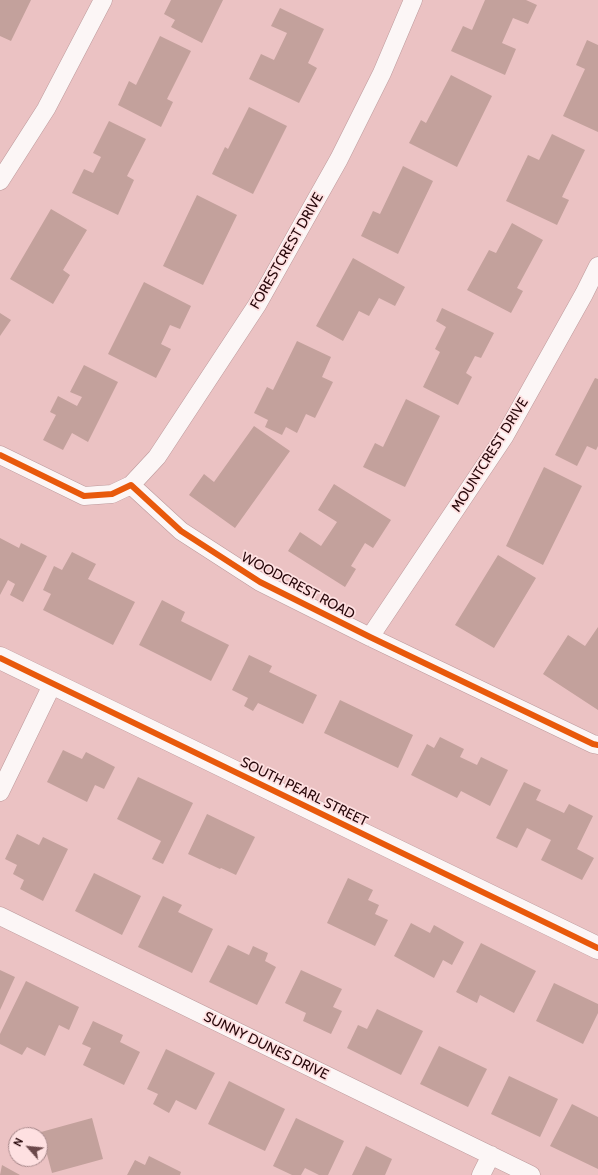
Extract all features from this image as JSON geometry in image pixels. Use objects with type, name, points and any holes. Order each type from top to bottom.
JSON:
[{"type":"street","points":[[0,181],[46,109],[103,0]]},
{"type":"street","name":"FORESTCREST DRIVE","points":[[131,485],[157,456],[257,305],[339,159],[382,73],[413,0]]},
{"type":"street","name":"MOUNTCREST DRIVE","points":[[370,637],[504,437],[584,294],[598,266]]},
{"type":"street","points":[[0,455],[84,496],[112,494],[131,485]]},
{"type":"street","name":"WOODCREST ROAD","points":[[131,485],[181,531],[260,582],[370,637],[598,745]]},
{"type":"street","name":"SOUTH PEARL STREET","points":[[0,658],[598,948]]},
{"type":"street","points":[[0,792],[53,683]]},
{"type":"street","name":"SUNNY DUNES DRIVE","points":[[0,916],[531,1175]]},
{"type":"street","points":[[481,1175],[491,1155]]},
{"type":"building","points":[[0,0],[31,0],[11,41],[0,36]]},
{"type":"building","points":[[171,0],[223,0],[202,43],[171,27],[175,20],[164,14]]},
{"type":"building","points":[[485,0],[526,0],[537,5],[528,24],[513,18],[502,43],[516,49],[505,75],[451,51],[463,26],[472,30]]},
{"type":"building","points":[[280,8],[324,29],[308,63],[317,68],[299,103],[249,79],[261,54],[274,60],[287,33],[271,26]]},
{"type":"building","points":[[160,36],[191,51],[167,99],[173,102],[161,127],[118,105],[129,81],[136,85]]},
{"type":"building","points":[[587,40],[598,45],[598,132],[563,116],[585,69],[576,65]]},
{"type":"building","points":[[451,75],[492,96],[457,167],[409,143],[421,120],[426,123]]},
{"type":"building","points":[[249,107],[287,126],[253,194],[212,174],[225,147],[228,149]]},
{"type":"building","points":[[109,121],[146,139],[127,176],[134,180],[118,215],[72,193],[84,169],[93,173],[101,157],[93,153]]},
{"type":"building","points":[[552,134],[585,150],[562,197],[569,200],[557,225],[506,201],[528,155],[539,160]]},
{"type":"building","points":[[403,166],[433,181],[398,254],[361,236],[373,211],[380,214]]},
{"type":"building","points":[[197,195],[237,215],[203,285],[163,266]]},
{"type":"building","points":[[51,209],[87,230],[63,270],[70,275],[53,304],[10,279]]},
{"type":"building","points":[[512,223],[543,240],[517,288],[523,291],[511,313],[467,290],[489,250],[496,253]]},
{"type":"building","points":[[353,258],[405,287],[395,306],[379,298],[369,316],[359,311],[343,341],[316,326]]},
{"type":"building","points":[[144,282],[191,306],[180,329],[170,325],[161,344],[171,349],[156,378],[108,354]]},
{"type":"building","points":[[442,308],[494,333],[481,358],[475,356],[466,373],[472,377],[458,405],[423,387],[440,352],[435,349],[446,327],[436,321]]},
{"type":"building","points":[[0,313],[11,320],[0,336]]},
{"type":"building","points":[[297,341],[331,357],[322,377],[333,382],[315,418],[306,414],[297,433],[286,427],[282,435],[265,427],[268,420],[254,413],[267,387],[273,390]]},
{"type":"building","points":[[84,365],[118,382],[88,442],[72,433],[63,450],[43,440],[56,415],[50,412],[58,396],[77,406],[82,397],[70,392]]},
{"type":"building","points":[[595,378],[598,379],[598,446],[596,450],[587,446],[577,466],[555,455]]},
{"type":"building","points":[[406,399],[440,416],[405,487],[363,467],[375,443],[383,447]]},
{"type":"building","points":[[254,426],[290,451],[235,528],[189,495],[204,474],[214,482]]},
{"type":"building","points":[[544,467],[582,486],[543,565],[506,546]]},
{"type":"building","points":[[334,484],[391,520],[373,548],[365,543],[351,566],[356,569],[345,587],[288,551],[300,532],[321,546],[337,522],[318,510]]},
{"type":"building","points":[[0,538],[19,548],[21,543],[47,556],[23,602],[10,595],[15,584],[8,580],[0,595]]},
{"type":"building","points":[[72,552],[96,564],[88,579],[135,602],[113,645],[43,610],[51,594],[43,590],[54,566],[62,570]]},
{"type":"building","points":[[498,555],[536,578],[494,648],[455,625]]},
{"type":"building","points":[[162,600],[185,612],[181,621],[229,645],[211,681],[139,645]]},
{"type":"building","points":[[598,627],[598,710],[543,674],[568,635],[585,646]]},
{"type":"building","points":[[249,655],[272,666],[269,672],[317,695],[303,724],[258,703],[253,711],[244,706],[248,698],[232,690]]},
{"type":"building","points":[[340,700],[413,735],[398,768],[324,733]]},
{"type":"building","points":[[440,737],[464,749],[460,757],[477,765],[481,757],[508,770],[490,806],[461,791],[457,798],[411,775],[427,744],[434,748]]},
{"type":"building","points":[[63,750],[82,759],[86,752],[115,767],[104,789],[95,785],[87,802],[47,782]]},
{"type":"building","points":[[138,777],[193,803],[163,864],[152,859],[161,841],[117,819]]},
{"type":"building","points":[[524,782],[541,790],[536,800],[564,813],[569,804],[593,816],[577,849],[594,858],[582,880],[541,860],[551,840],[527,828],[517,848],[496,838]]},
{"type":"building","points":[[207,814],[255,837],[236,875],[188,854]]},
{"type":"building","points":[[17,834],[39,845],[43,837],[68,849],[43,901],[20,889],[24,880],[13,874],[17,865],[5,859]]},
{"type":"building","points":[[94,873],[141,896],[122,935],[75,911]]},
{"type":"building","points":[[348,878],[373,890],[368,900],[379,905],[375,914],[388,920],[375,946],[327,923]]},
{"type":"building","points":[[163,896],[182,905],[178,912],[213,929],[192,973],[138,947]]},
{"type":"building","points":[[411,923],[430,933],[434,925],[464,942],[452,965],[443,960],[434,978],[394,956]]},
{"type":"building","points":[[481,943],[536,971],[514,1013],[480,995],[477,1003],[456,992]]},
{"type":"building","points":[[228,945],[249,955],[253,946],[268,953],[265,961],[276,967],[257,1005],[209,982]]},
{"type":"building","points":[[0,970],[15,977],[0,1010]]},
{"type":"building","points":[[301,970],[342,989],[333,1007],[342,1011],[331,1034],[303,1021],[306,1013],[285,1003]]},
{"type":"building","points":[[26,981],[79,1007],[69,1030],[59,1025],[45,1056],[27,1047],[22,1055],[0,1044],[0,1034]]},
{"type":"building","points":[[554,983],[598,1004],[598,1013],[583,1044],[536,1021]]},
{"type":"building","points":[[377,1009],[423,1031],[401,1075],[347,1048],[358,1025],[367,1029]]},
{"type":"building","points":[[93,1021],[123,1035],[120,1042],[140,1052],[124,1085],[83,1065],[91,1048],[82,1044]]},
{"type":"building","points":[[439,1046],[487,1069],[468,1107],[420,1084]]},
{"type":"building","points":[[166,1049],[215,1073],[196,1110],[176,1100],[169,1113],[153,1104],[158,1094],[147,1089]]},
{"type":"building","points":[[509,1076],[558,1099],[540,1137],[491,1114]]},
{"type":"building","points":[[229,1081],[285,1109],[265,1151],[208,1124]]},
{"type":"building","points":[[572,1104],[598,1117],[598,1169],[550,1146]]},
{"type":"building","points":[[92,1118],[103,1159],[52,1173],[48,1158],[48,1130]]},
{"type":"building","points":[[296,1118],[344,1141],[328,1175],[319,1175],[305,1168],[301,1175],[292,1175],[273,1166]]},
{"type":"building","points":[[366,1146],[392,1159],[385,1175],[352,1175]]},
{"type":"building","points":[[149,1156],[181,1172],[180,1175],[127,1175],[135,1160],[145,1165]]},
{"type":"building","points":[[2,1165],[20,1175],[0,1175]]},
{"type":"cycle path","points":[[0,455],[84,496],[112,494],[131,485],[181,531],[260,582],[370,637],[593,744],[598,745]]},
{"type":"cycle path","points":[[0,658],[598,948]]}]
